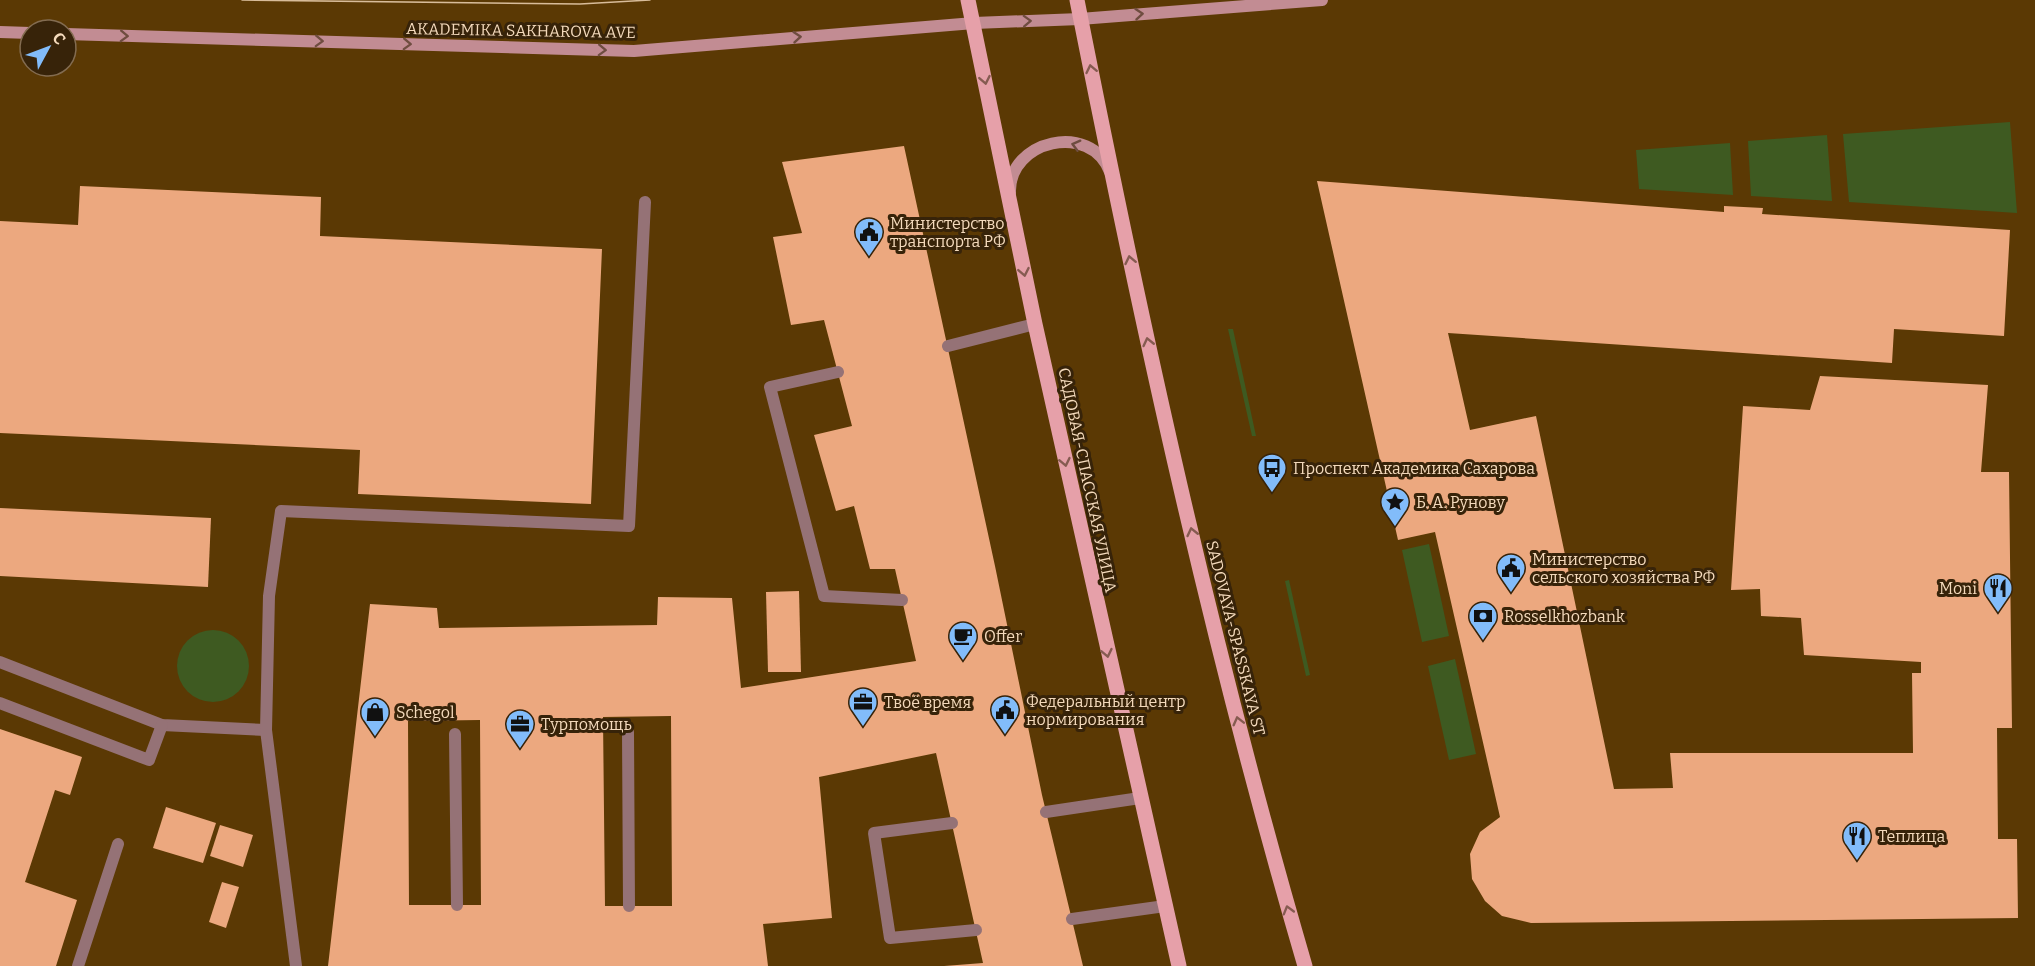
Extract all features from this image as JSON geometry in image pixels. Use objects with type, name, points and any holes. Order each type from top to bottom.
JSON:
[{"type":"main road","name":"САДОВАЯ-СПАССКАЯ УЛИЦА","points":[[968,0],[1035,324],[1179,966]]},
{"type":"main road","points":[[1077,0],[1114,184]]},
{"type":"main road","points":[[974,23],[1080,19],[1322,0]]},
{"type":"main road","name":"AKADEMIKA SAKHAROVA AVE","points":[[78,34],[634,51],[974,23]]},
{"type":"main road","points":[[0,32],[18,33]]},
{"type":"main road","points":[[1010,204],[1010,186],[1016,168],[1027,154],[1043,144],[1061,141],[1079,144],[1096,152],[1108,166],[1114,184]]},
{"type":"main road","name":"SADOVAYA-SPASSKAYA ST","points":[[1114,184],[1205,590],[1268,840],[1305,966]]},
{"type":"lane","points":[[297,966],[266,730],[269,596],[281,511],[629,526],[645,202]]},
{"type":"lane","points":[[948,346],[1035,324]]},
{"type":"lane","points":[[838,372],[770,387],[824,596],[902,600]]},
{"type":"lane","points":[[0,662],[162,724],[266,730]]},
{"type":"lane","points":[[0,703],[149,760],[162,724]]},
{"type":"lane","points":[[628,732],[629,906]]},
{"type":"lane","points":[[455,734],[457,905]]},
{"type":"lane","points":[[1046,812],[1140,798]]},
{"type":"lane","points":[[952,823],[874,833],[890,938],[976,930]]},
{"type":"lane","points":[[78,966],[118,844]]},
{"type":"lane","points":[[1072,919],[1165,906]]},
{"type":"green space","points":[[2010,122],[2017,213],[1849,202],[1843,134]]},
{"type":"green space","points":[[1827,135],[1832,201],[1751,196],[1748,141]]},
{"type":"green space","points":[[1730,143],[1733,195],[1639,189],[1636,150]]},
{"type":"green space","points":[[1228,329],[1233,329],[1256,436],[1252,436]]},
{"type":"green space","points":[[1429,544],[1449,636],[1422,642],[1402,550]]},
{"type":"green space","points":[[1289,580],[1310,675],[1306,676],[1285,581]]},
{"type":"green space","points":[[220,630],[239,640],[247,652],[249,666],[247,680],[239,692],[227,700],[206,702],[187,692],[179,680],[177,659],[187,640],[199,632]]},
{"type":"green space","points":[[1455,659],[1476,754],[1449,760],[1428,666]]},
{"type":"building","points":[[904,146],[1042,795],[1083,966],[944,966],[983,963],[936,753],[819,777],[832,918],[763,924],[768,966],[328,966],[370,604],[437,608],[439,628],[657,625],[658,597],[732,598],[741,688],[916,661],[895,569],[870,569],[854,506],[836,511],[814,435],[852,426],[824,320],[791,325],[773,237],[802,233],[782,162]],"holes":[[[671,716],[672,906],[605,906],[603,717]],[[480,720],[481,905],[409,905],[408,721]]]},
{"type":"building","name":"Министерство сельского хозяйства РФ","points":[[1317,181],[1724,212],[1724,206],[1763,208],[1762,214],[2010,230],[2004,336],[1894,329],[1892,363],[1448,333],[1470,430],[1536,416],[1614,789],[1673,788],[1670,753],[1913,753],[1912,673],[1921,673],[1921,662],[1804,655],[1801,618],[1761,616],[1760,589],[1731,590],[1743,406],[1810,410],[1820,376],[1988,385],[1981,472],[2009,472],[2012,728],[1997,728],[1998,839],[2017,839],[2018,918],[1531,923],[1502,916],[1485,901],[1472,879],[1470,854],[1480,832],[1500,817],[1435,532],[1398,540]]},
{"type":"building","points":[[80,186],[321,197],[320,236],[602,249],[591,504],[358,494],[360,450],[0,433],[0,221],[78,225]]},
{"type":"building","points":[[0,508],[211,518],[208,587],[0,576]]},
{"type":"building","points":[[799,591],[801,672],[768,672],[766,592]]},
{"type":"building","points":[[0,729],[82,757],[70,795],[55,790],[25,882],[77,900],[56,966],[0,966]]},
{"type":"building","points":[[166,807],[216,823],[203,863],[153,848]]},
{"type":"building","points":[[220,825],[253,835],[243,867],[210,856]]},
{"type":"building","points":[[222,882],[239,887],[226,928],[209,922]]},
{"type":"tram line","points":[[242,0],[580,4],[650,0]]},
{"type":"place","name":"Министерство транспорта РФ","points":[[869,258]]},
{"type":"place","name":"Проспект Академика Сахарова","points":[[1272,494]]},
{"type":"place","name":"Б. А. Рунову","points":[[1395,528]]},
{"type":"place","name":"Министерство сельского хозяйства РФ","points":[[1511,594]]},
{"type":"place","name":"Moni","points":[[1998,614]]},
{"type":"place","name":"Rosselkhozbank","points":[[1483,642]]},
{"type":"place","name":"Offer","points":[[963,662]]},
{"type":"place","name":"Твоё время","points":[[863,728]]},
{"type":"place","name":"Федеральный центр нормирования","points":[[1005,736]]},
{"type":"place","name":"Schegol","points":[[375,738]]},
{"type":"place","name":"Турпомощь","points":[[520,750]]},
{"type":"place","name":"Теплица","points":[[1857,862]]}]
